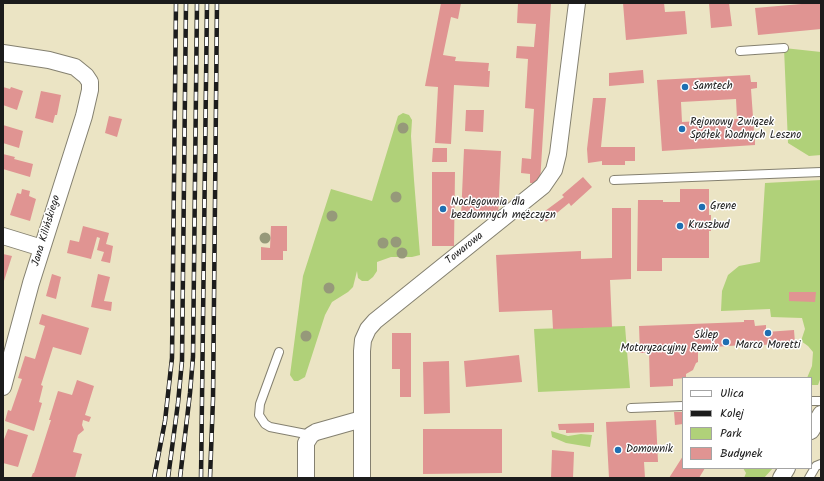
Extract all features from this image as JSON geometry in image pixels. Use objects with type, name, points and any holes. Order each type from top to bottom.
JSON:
[{"type":"street","name":"Towarowa","points":[[362,478],[363,340],[368,329],[375,321],[543,186],[554,170],[558,154],[577,3]]},
{"type":"street","name":"Jana Kilińskiego","points":[[3,53],[49,60],[75,67],[86,76],[90,82],[90,90],[84,116],[42,248],[3,387]]},
{"type":"street","points":[[3,236],[42,248]]},
{"type":"street","points":[[812,429],[821,414]]},
{"type":"street","points":[[306,478],[306,443],[311,435],[316,432],[362,419]]},
{"type":"street","points":[[781,478],[786,469]]},
{"type":"lane","points":[[740,51],[784,48]]},
{"type":"lane","points":[[614,180],[821,172]]},
{"type":"lane","points":[[279,352],[260,404],[259,415],[265,424],[270,427],[311,435]]},
{"type":"lane","points":[[631,408],[682,406]]},
{"type":"lane","points":[[809,478],[816,466],[821,464]]},
{"type":"green space","points":[[784,48],[821,52],[821,155],[809,156],[788,143]]},
{"type":"green space","points":[[403,113],[409,115],[412,120],[411,136],[420,255],[412,257],[391,257],[377,262],[377,271],[368,281],[362,281],[358,278],[357,271],[353,287],[332,302],[325,315],[305,377],[298,381],[294,381],[290,375],[303,276],[331,189],[372,201],[398,116]]},
{"type":"green space","points":[[821,180],[821,377],[818,385],[812,385],[812,377],[807,377],[812,366],[813,352],[801,341],[805,329],[802,318],[771,317],[770,309],[721,311],[722,291],[728,275],[739,266],[760,262],[765,183]]},
{"type":"green space","points":[[625,326],[630,388],[538,392],[534,329]]},
{"type":"green space","points":[[551,431],[568,436],[581,434],[592,435],[590,447],[566,443],[552,437]]},
{"type":"green space","points":[[744,469],[772,469],[764,478],[744,478],[746,473]]},
{"type":"building","points":[[441,3],[461,3],[458,19],[451,17],[443,55],[456,57],[455,61],[489,63],[488,71],[490,71],[489,87],[454,85],[451,144],[435,143],[438,87],[425,86]]},
{"type":"building","points":[[518,3],[551,3],[540,183],[530,183],[530,174],[521,173],[522,158],[531,159],[534,109],[525,108],[528,59],[516,58],[517,46],[534,47],[536,24],[517,23]]},
{"type":"building","points":[[623,3],[664,3],[665,12],[685,11],[687,34],[626,40]]},
{"type":"building","points":[[709,3],[729,3],[732,26],[711,28]]},
{"type":"building","points":[[821,3],[821,29],[758,35],[755,8]]},
{"type":"building","points":[[643,70],[644,83],[609,86],[609,73]]},
{"type":"building","points":[[750,75],[751,82],[757,82],[757,88],[751,89],[754,131],[760,131],[761,137],[755,138],[755,145],[662,151],[657,80]],"holes":[[[736,99],[737,119],[682,122],[681,102]]]},
{"type":"building","points":[[3,87],[10,89],[11,87],[23,91],[17,110],[3,105]]},
{"type":"building","points":[[41,91],[61,95],[57,115],[55,115],[53,123],[35,118]]},
{"type":"building","points":[[593,98],[606,98],[601,147],[635,147],[635,161],[625,161],[625,165],[602,165],[602,161],[588,163],[587,149]]},
{"type":"building","points":[[466,110],[484,110],[483,132],[465,131]]},
{"type":"building","points":[[109,116],[122,119],[117,137],[105,133]]},
{"type":"building","points":[[3,125],[23,131],[19,148],[3,143]]},
{"type":"building","points":[[433,148],[447,148],[447,162],[432,162]]},
{"type":"building","points":[[464,149],[501,151],[498,219],[461,217]]},
{"type":"building","points":[[3,154],[15,157],[14,159],[33,164],[30,177],[3,169]]},
{"type":"building","name":"Noclegownia dla bezdomnych mężczyzn","points":[[432,172],[455,172],[454,246],[432,246]]},
{"type":"building","points":[[583,177],[592,187],[571,206],[569,203],[546,222],[541,214],[564,197],[562,195]]},
{"type":"building","points":[[22,189],[30,191],[29,196],[36,199],[30,221],[10,215],[17,193],[21,194]]},
{"type":"building","points":[[680,189],[709,189],[709,215],[711,215],[711,231],[709,231],[709,258],[662,258],[662,271],[637,271],[638,200],[680,202]]},
{"type":"building","points":[[612,208],[631,208],[631,279],[610,280],[612,327],[553,329],[552,310],[499,312],[496,255],[581,251],[581,259],[612,258]]},
{"type":"building","points":[[83,226],[109,233],[106,244],[113,246],[110,263],[101,261],[104,252],[97,250],[100,238],[97,237],[91,259],[67,253],[70,240],[79,242]]},
{"type":"building","points":[[271,226],[287,226],[287,251],[283,251],[283,260],[261,260],[261,247],[270,248]]},
{"type":"building","points":[[3,254],[12,256],[3,284]]},
{"type":"building","points":[[52,274],[61,277],[56,299],[46,296]]},
{"type":"building","points":[[98,274],[110,277],[104,301],[112,302],[111,311],[91,307]]},
{"type":"building","points":[[789,292],[816,292],[815,302],[789,301]]},
{"type":"building","points":[[42,314],[89,328],[81,355],[53,347],[41,385],[43,386],[39,402],[42,403],[34,431],[5,421],[8,410],[11,411],[22,379],[18,378],[25,356],[35,359],[45,326],[39,324]]},
{"type":"building","points":[[744,320],[754,320],[755,326],[766,325],[766,332],[794,330],[795,343],[698,348],[698,362],[693,370],[686,374],[686,377],[673,379],[673,386],[650,387],[649,353],[640,353],[639,326],[744,322]]},
{"type":"building","points":[[392,333],[411,333],[411,397],[400,397],[400,369],[392,369]]},
{"type":"building","points":[[519,355],[522,382],[466,387],[464,361]]},
{"type":"building","points":[[449,361],[450,413],[424,414],[423,362]]},
{"type":"building","points":[[77,380],[94,386],[85,415],[91,417],[89,422],[83,420],[82,425],[84,430],[78,435],[73,452],[82,454],[75,478],[31,478],[34,473],[51,420],[49,420],[58,391],[72,395]]},
{"type":"building","points":[[674,412],[682,412],[682,424],[675,425]]},
{"type":"building","points":[[656,420],[658,462],[644,462],[645,478],[609,478],[606,422]]},
{"type":"building","points":[[594,423],[594,432],[566,433],[566,430],[559,430],[558,424]]},
{"type":"building","points":[[8,429],[28,435],[18,467],[3,463],[3,442]]},
{"type":"building","points":[[423,429],[502,429],[502,473],[423,474]]},
{"type":"building","points":[[552,450],[574,452],[573,478],[551,478]]},
{"type":"building","points":[[682,458],[682,469],[704,469],[699,478],[669,478]]},
{"type":"railway","points":[[154,478],[165,421],[172,358],[176,3]]},
{"type":"railway","points":[[168,478],[182,361],[186,3]]},
{"type":"railway","points":[[180,478],[193,357],[197,3]]},
{"type":"railway","points":[[201,478],[207,3]]},
{"type":"railway","points":[[210,478],[213,399],[217,3]]},
{"type":"place","name":"Samtech","points":[[685,87]]},
{"type":"place","name":"Rejonowy Związek Spółek Wodnych Leszno","points":[[682,129]]},
{"type":"place","name":"Grene","points":[[702,207]]},
{"type":"place","name":"Noclegownia dla bezdomnych mężczyzn","points":[[443,209]]},
{"type":"place","name":"Kruszbud","points":[[680,226]]},
{"type":"place","name":"Marco Moretti","points":[[768,333]]},
{"type":"place","name":"Sklep Motoryzacyjny Remix","points":[[726,342]]},
{"type":"place","name":"Domownik","points":[[618,450]]}]
